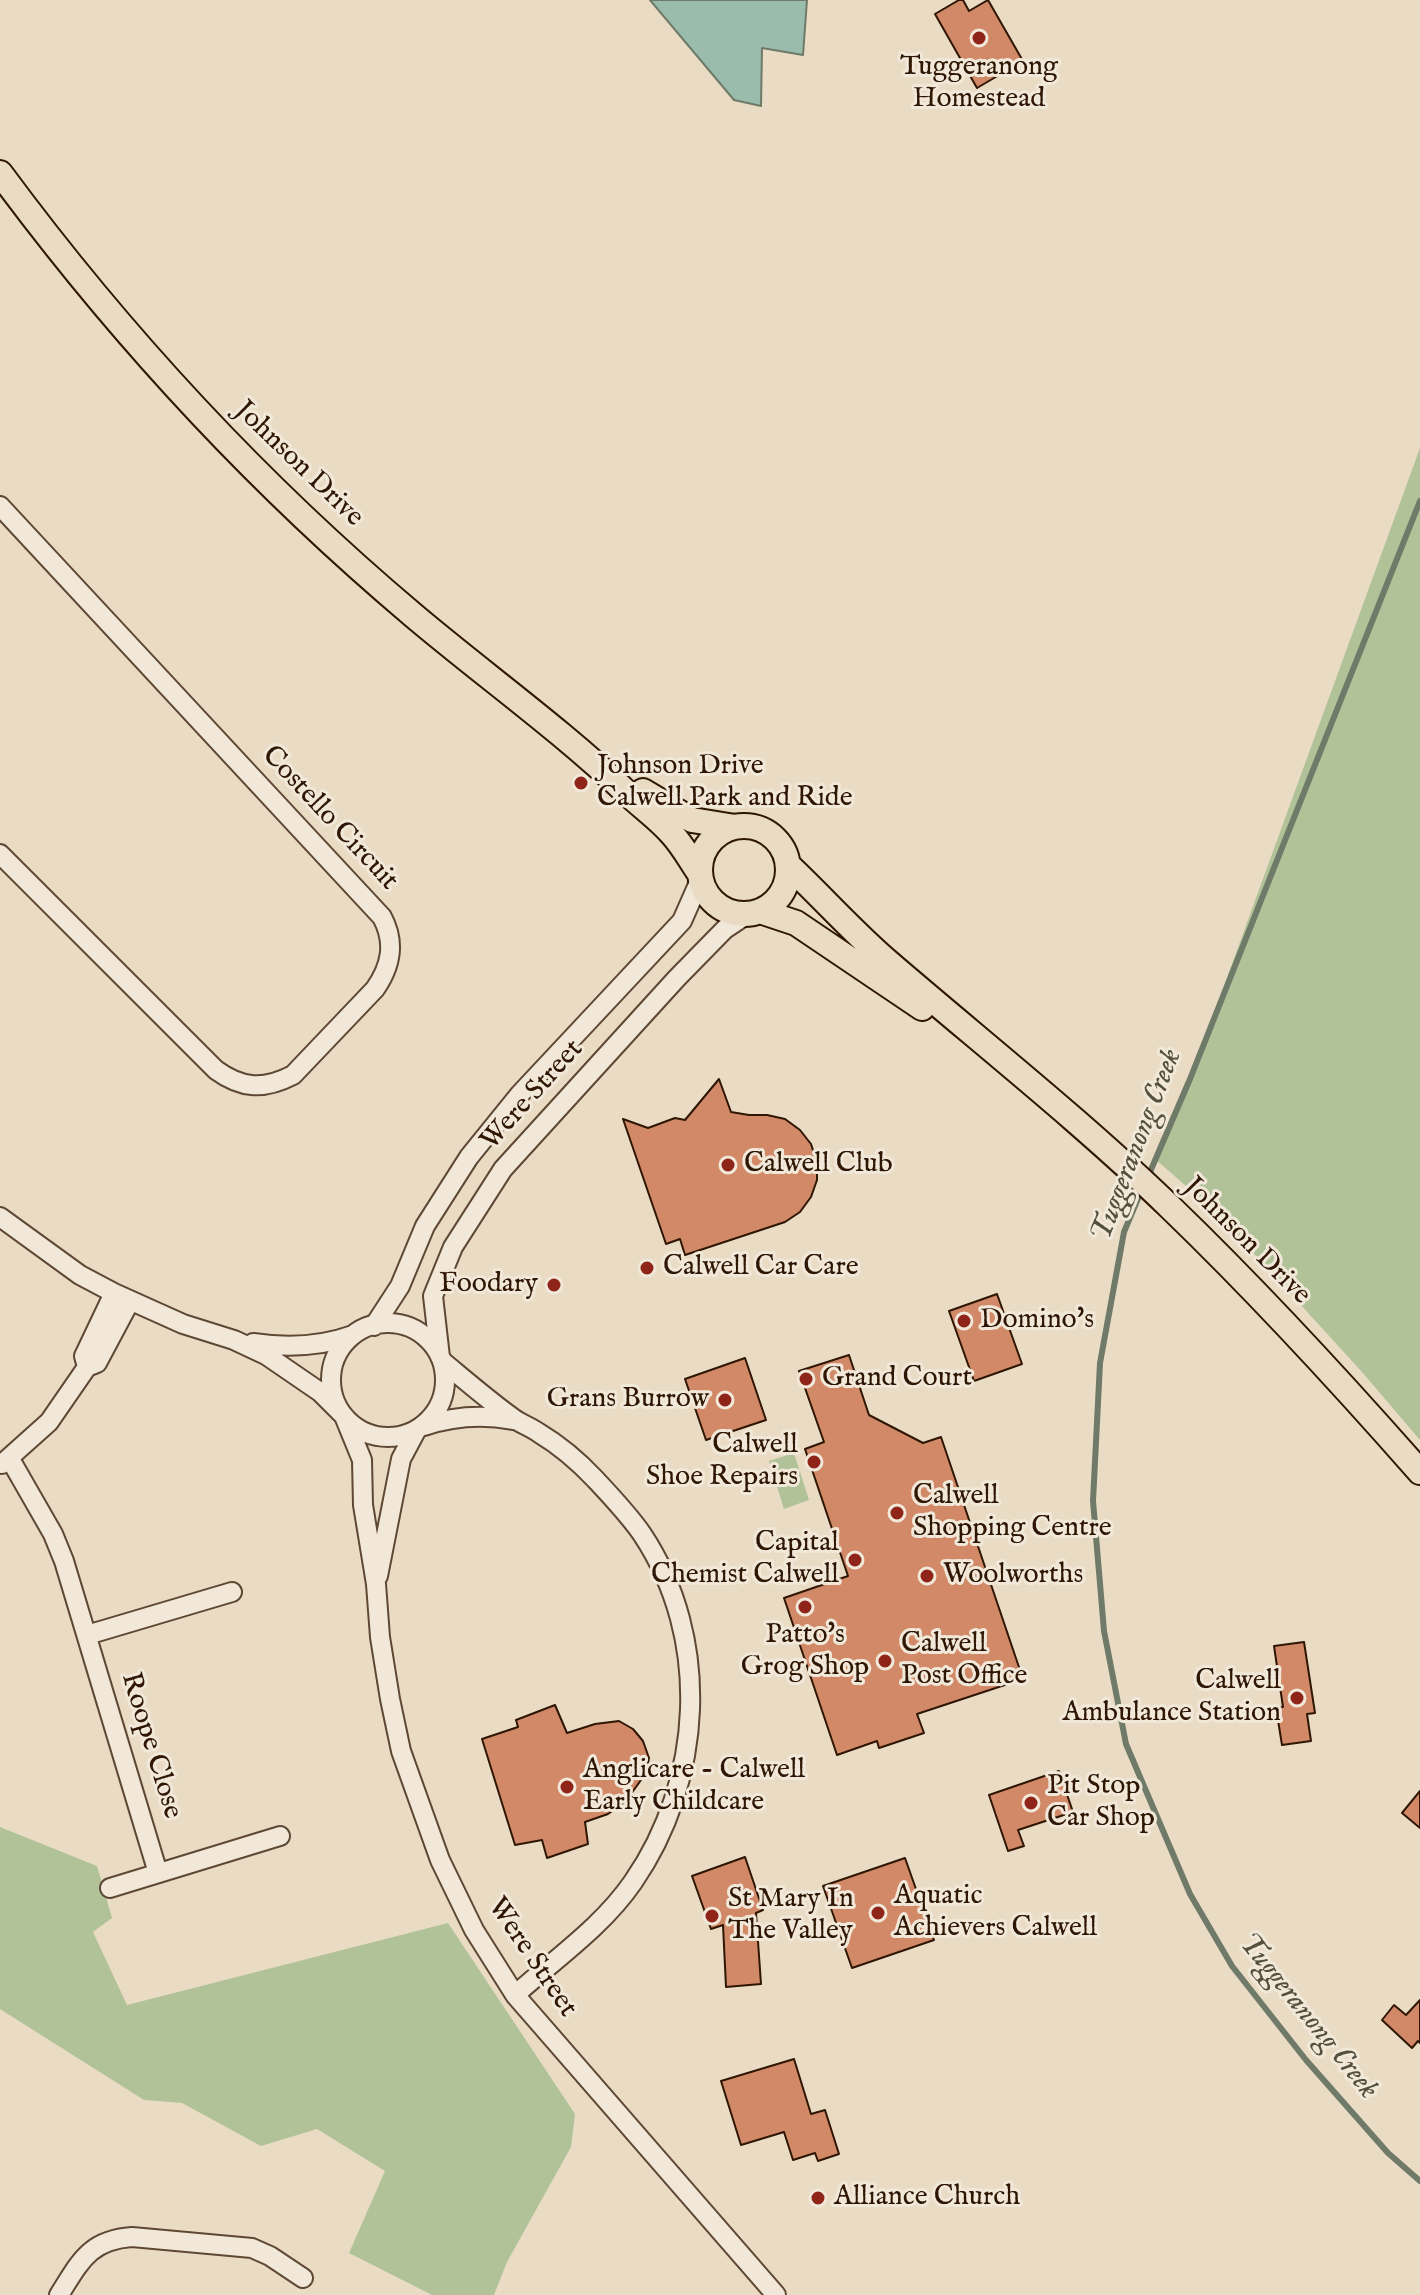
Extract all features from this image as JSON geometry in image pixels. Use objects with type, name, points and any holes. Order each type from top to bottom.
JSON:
[{"type":"main road","name":"Johnson Drive","points":[[0,173],[38,224],[125,328],[216,428],[290,502],[412,614],[593,761],[672,833],[700,876]]},
{"type":"main road","name":"Johnson Drive","points":[[593,761],[692,820],[735,827]]},
{"type":"main road","points":[[735,827],[755,827],[774,837],[786,856],[787,877],[778,897],[755,912],[725,909],[715,903],[700,876],[706,847],[722,831],[735,827]]},
{"type":"main road","name":"Johnson Drive","points":[[788,865],[880,955],[1169,1206],[1291,1329],[1420,1472]]},
{"type":"main road","name":"Johnson Drive","points":[[755,912],[796,923],[1014,1070]]},
{"type":"street","name":"Costello Circuit","points":[[0,506],[382,917],[391,944],[386,973],[375,989],[293,1075],[276,1084],[248,1087],[231,1081],[216,1070],[0,854]]},
{"type":"street","name":"Were Street","points":[[365,1330],[400,1286],[425,1226],[469,1157],[525,1088],[682,921],[700,876]]},
{"type":"street","name":"Were Street","points":[[441,1359],[433,1296],[453,1247],[503,1169],[725,929],[755,912]]},
{"type":"street","points":[[0,1217],[80,1275],[183,1324],[234,1340],[304,1347],[332,1343],[365,1330],[394,1324],[418,1332],[428,1340],[441,1359],[515,1420],[539,1433],[595,1479],[642,1533],[665,1576],[682,1622],[691,1680],[690,1734],[678,1792],[665,1830],[633,1883],[608,1913],[515,1995]]},
{"type":"street","points":[[5,1462],[49,1422],[87,1367],[97,1363],[122,1297]]},
{"type":"street","points":[[344,1416],[332,1391],[334,1365],[347,1342],[365,1330]]},
{"type":"street","points":[[234,1340],[276,1361],[320,1392],[362,1431],[374,1435],[398,1436],[444,1419],[468,1416],[515,1420]]},
{"type":"street","points":[[419,1428],[437,1409],[442,1398],[445,1373],[441,1359]]},
{"type":"street","name":"Were Street","points":[[344,1416],[362,1460],[363,1505],[376,1584],[385,1675],[401,1751],[425,1825],[474,1930],[515,1995],[776,2295]]},
{"type":"street","name":"Were Street","points":[[376,1584],[401,1459],[419,1428]]},
{"type":"street","name":"Roope Close","points":[[5,1462],[53,1534],[87,1635],[158,1873]]},
{"type":"street","points":[[87,1635],[232,1592]]},
{"type":"street","points":[[110,1888],[280,1836]]},
{"type":"street","points":[[59,2295],[83,2257],[97,2245],[132,2237],[252,2248],[303,2278]]},
{"type":"shaded area","points":[[650,0],[807,0],[803,55],[762,48],[761,106],[734,100]]},
{"type":"shaded area","points":[[1420,448],[1420,1440],[1216,1212],[1155,1159],[1190,1079]]},
{"type":"shaded area","points":[[794,1453],[809,1500],[784,1509],[769,1461]]},
{"type":"shaded area","points":[[0,1827],[97,1866],[112,1918],[93,1932],[127,2005],[448,1923],[575,2114],[571,2147],[507,2262],[494,2295],[432,2295],[349,2253],[385,2171],[317,2129],[261,2146],[182,2103],[144,2100],[0,2009]]},
{"type":"building","name":"Tuggeranong Homestead","points":[[963,0],[969,11],[988,0],[1023,61],[977,88],[935,14]]},
{"type":"building","name":"Calwell Club","points":[[719,1079],[731,1112],[785,1119],[800,1130],[811,1144],[817,1162],[817,1180],[811,1197],[800,1212],[785,1222],[685,1255],[680,1239],[666,1244],[623,1119],[648,1128],[675,1118],[685,1120]]},
{"type":"building","points":[[997,1294],[1022,1364],[974,1381],[949,1311]]},
{"type":"building","name":"Calwell Shopping Centre","points":[[849,1355],[869,1415],[923,1443],[941,1437],[1023,1679],[917,1714],[924,1733],[879,1748],[877,1741],[837,1755],[784,1598],[848,1576],[805,1449],[824,1442],[799,1371]]},
{"type":"building","name":"Grans Burrow","points":[[745,1358],[766,1420],[706,1440],[685,1379]]},
{"type":"building","name":"Calwell Ambulance Station","points":[[1304,1642],[1315,1713],[1307,1714],[1311,1741],[1282,1745],[1276,1708],[1283,1707],[1274,1646]]},
{"type":"building","name":"Anglicare - Calwell Early Childcare","points":[[555,1705],[567,1733],[595,1724],[619,1721],[633,1729],[643,1741],[649,1758],[646,1773],[626,1801],[608,1814],[585,1822],[588,1844],[547,1858],[542,1840],[515,1845],[482,1739],[518,1727],[516,1720]]},
{"type":"building","name":"Pit Stop Car Shop","points":[[1059,1771],[1073,1812],[1018,1830],[1024,1846],[1008,1851],[989,1795]]},
{"type":"building","points":[[1420,1791],[1420,1828],[1402,1813]]},
{"type":"building","points":[[745,1857],[763,1910],[756,1913],[761,1984],[726,1987],[723,1925],[711,1929],[692,1876]]},
{"type":"building","name":"Aquatic Achievers Calwell","points":[[905,1858],[934,1940],[852,1968],[823,1886]]},
{"type":"building","points":[[1420,2000],[1420,2043],[1418,2041],[1412,2048],[1382,2020],[1394,2005],[1406,2015]]},
{"type":"building","points":[[794,2059],[811,2114],[825,2110],[839,2154],[818,2161],[815,2153],[793,2160],[784,2132],[741,2145],[721,2081]]},
{"type":"waterway","name":"Tuggeranong Creek","points":[[1147,1179],[1190,1079],[1420,501]]},
{"type":"waterway","name":"Tuggeranong Creek","points":[[1142,1189],[1124,1232],[1100,1363],[1093,1501],[1104,1631],[1126,1744],[1190,1894],[1232,1966],[1306,2060],[1388,2153],[1420,2181]]},
{"type":"place","name":"Tuggeranong Homestead","points":[[979,38]]},
{"type":"place","name":"Johnson Drive Calwell Park and Ride","points":[[581,783]]},
{"type":"place","name":"Calwell Club","points":[[728,1165]]},
{"type":"place","name":"Calwell Car Care","points":[[647,1268]]},
{"type":"place","name":"Foodary","points":[[554,1285]]},
{"type":"place","name":"Domino's","points":[[964,1321]]},
{"type":"place","name":"Grand Court","points":[[806,1379]]},
{"type":"place","name":"Grans Burrow","points":[[725,1400]]},
{"type":"place","name":"Calwell Shoe Repairs","points":[[814,1462]]},
{"type":"place","name":"Calwell Shopping Centre","points":[[897,1513]]},
{"type":"place","name":"Capital Chemist Calwell","points":[[855,1560]]},
{"type":"place","name":"Woolworths","points":[[927,1576]]},
{"type":"place","name":"Patto's Grog Shop","points":[[805,1607]]},
{"type":"place","name":"Calwell Post Office","points":[[885,1661]]},
{"type":"place","name":"Calwell Ambulance Station","points":[[1297,1698]]},
{"type":"place","name":"Anglicare - Calwell Early Childcare","points":[[567,1787]]},
{"type":"place","name":"Pit Stop Car Shop","points":[[1031,1803]]},
{"type":"place","name":"Aquatic Achievers Calwell","points":[[878,1913]]},
{"type":"place","name":"St Mary In The Valley","points":[[712,1916]]},
{"type":"place","name":"Alliance Church","points":[[818,2198]]}]
